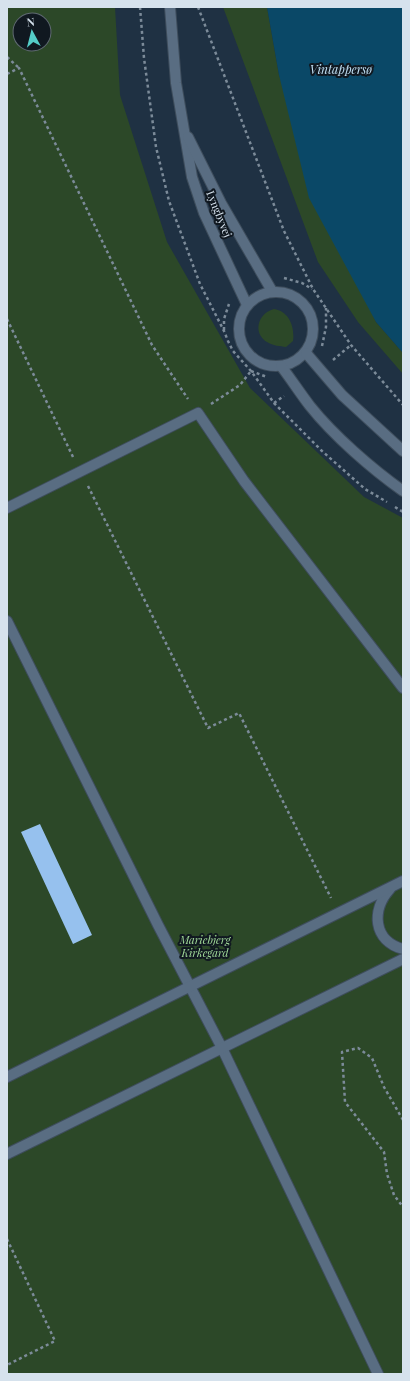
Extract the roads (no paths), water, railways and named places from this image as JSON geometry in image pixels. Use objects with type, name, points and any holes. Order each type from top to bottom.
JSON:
[{"type":"street","name":"Lyngbyvej","points":[[170,7],[176,83],[192,177],[204,213],[247,305]]},
{"type":"street","name":"Lyngbyvej","points":[[183,127],[221,203],[272,291]]},
{"type":"street","points":[[272,291],[285,292],[296,297],[309,311],[314,329],[312,341],[306,352],[290,364],[281,366],[270,366],[259,362],[250,356],[243,347],[239,337],[241,315],[247,305],[258,296],[272,291]]},
{"type":"street","points":[[306,352],[342,395],[403,451]]},
{"type":"street","points":[[281,366],[311,407],[338,435],[382,476],[403,491]]},
{"type":"street","points":[[7,508],[198,413],[244,481],[403,688]]},
{"type":"street","points":[[7,621],[222,1048],[378,1374]]},
{"type":"street","points":[[7,1077],[401,882]]},
{"type":"street","points":[[401,882],[390,889],[382,897],[378,908],[377,920],[380,931],[387,941],[397,948],[403,949]]},
{"type":"street","points":[[7,1154],[403,959]]},
{"type":"water","name":"Vintappersø","points":[[267,7],[403,7],[403,353],[376,322],[309,198],[279,75]]},
{"type":"park label","name":"Mariebjerg Kirkegård","points":[[205,946]]}]
